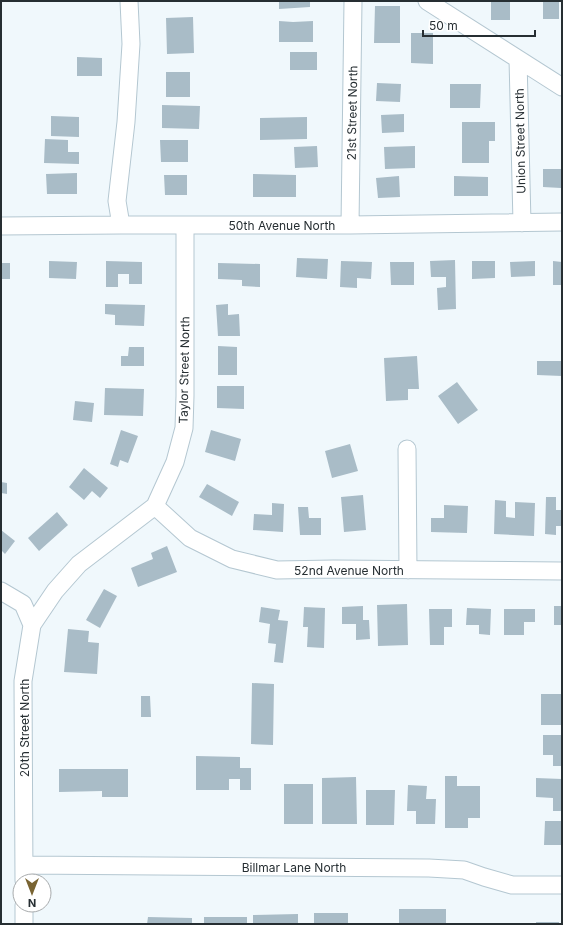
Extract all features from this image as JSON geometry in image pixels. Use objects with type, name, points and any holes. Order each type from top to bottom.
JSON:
[{"type":"street","points":[[121,225],[117,201],[126,122],[131,44],[129,1]]},
{"type":"street","name":"21st Street North","points":[[350,225],[353,1]]},
{"type":"street","points":[[427,1],[562,87]]},
{"type":"street","name":"Union Street North","points":[[518,59],[522,223]]},
{"type":"street","name":"50th Avenue North","points":[[1,226],[350,225],[562,222]]},
{"type":"street","name":"Taylor Street North","points":[[32,625],[55,591],[78,564],[155,506],[175,462],[184,428],[185,225]]},
{"type":"street","points":[[407,449],[408,570]]},
{"type":"street","name":"52nd Avenue North","points":[[155,506],[190,538],[232,559],[277,570],[562,571]]},
{"type":"street","points":[[1,591],[23,604],[32,625]]},
{"type":"street","name":"20th Street North","points":[[24,873],[23,680],[32,625]]},
{"type":"street","name":"Billmar Lane North","points":[[24,873],[429,868],[464,870],[512,886],[562,886]]},
{"type":"street","points":[[24,913],[24,924]]},
{"type":"building","points":[[279,1],[310,1],[310,7],[279,9]]},
{"type":"building","points":[[491,1],[510,1],[510,20],[491,20]]},
{"type":"building","points":[[543,1],[559,1],[559,19],[543,19]]},
{"type":"building","points":[[375,6],[400,6],[400,43],[374,43]]},
{"type":"building","points":[[193,17],[194,53],[167,54],[166,18]]},
{"type":"building","points":[[279,21],[313,21],[313,42],[279,42]]},
{"type":"building","points":[[411,33],[433,33],[433,64],[411,63]]},
{"type":"building","points":[[290,52],[317,52],[317,70],[290,70]]},
{"type":"building","points":[[77,57],[102,58],[102,76],[77,76]]},
{"type":"building","points":[[166,72],[190,72],[190,97],[166,97]]},
{"type":"building","points":[[377,83],[401,84],[400,102],[376,101]]},
{"type":"building","points":[[450,84],[481,84],[480,108],[450,108]]},
{"type":"building","points":[[162,105],[200,106],[199,129],[162,128]]},
{"type":"building","points":[[404,114],[404,132],[382,133],[381,115]]},
{"type":"building","points":[[51,116],[79,117],[79,137],[51,136]]},
{"type":"building","points":[[307,117],[307,139],[260,140],[260,118]]},
{"type":"building","points":[[462,122],[495,122],[495,141],[489,141],[489,163],[462,163]]},
{"type":"building","points":[[45,139],[68,140],[68,152],[79,152],[79,164],[44,163]]},
{"type":"building","points":[[160,140],[188,140],[188,162],[161,162]]},
{"type":"building","points":[[317,146],[318,167],[295,168],[294,147]]},
{"type":"building","points":[[415,146],[415,168],[385,169],[384,147]]},
{"type":"building","points":[[543,169],[562,169],[561,188],[543,187]]},
{"type":"building","points":[[77,173],[77,194],[47,194],[46,174]]},
{"type":"building","points":[[253,174],[296,175],[296,197],[253,197]]},
{"type":"building","points":[[164,175],[187,175],[187,195],[165,195]]},
{"type":"building","points":[[399,176],[400,197],[378,198],[376,178]]},
{"type":"building","points":[[454,176],[488,177],[488,196],[454,196]]},
{"type":"building","points":[[297,258],[328,259],[327,279],[296,277]]},
{"type":"building","points":[[455,260],[456,309],[438,310],[437,288],[446,287],[446,277],[431,277],[430,261]]},
{"type":"building","points":[[49,261],[77,262],[76,279],[49,278]]},
{"type":"building","points":[[106,261],[142,262],[142,284],[129,284],[129,274],[118,274],[118,287],[106,287]]},
{"type":"building","points":[[341,261],[372,262],[371,279],[357,278],[357,288],[340,287]]},
{"type":"building","points":[[472,261],[495,261],[495,278],[472,279]]},
{"type":"building","points":[[535,261],[535,276],[511,277],[510,262]]},
{"type":"building","points":[[553,261],[562,262],[562,285],[553,285]]},
{"type":"building","points":[[390,262],[414,262],[414,285],[391,285]]},
{"type":"building","points":[[1,263],[10,263],[10,279],[1,279]]},
{"type":"building","points":[[218,263],[260,264],[260,287],[242,286],[242,280],[218,279]]},
{"type":"building","points":[[105,304],[145,305],[144,326],[115,325],[115,315],[105,314]]},
{"type":"building","points":[[228,304],[228,315],[239,314],[240,336],[218,336],[216,305]]},
{"type":"building","points":[[218,346],[237,347],[237,375],[218,375]]},
{"type":"building","points":[[129,347],[144,347],[144,366],[121,366],[121,356],[128,356]]},
{"type":"building","points":[[417,356],[419,389],[408,389],[408,400],[386,401],[384,358]]},
{"type":"building","points":[[537,361],[562,361],[562,376],[537,375]]},
{"type":"building","points":[[457,382],[478,410],[458,424],[438,396]]},
{"type":"building","points":[[217,386],[244,386],[244,409],[217,408]]},
{"type":"building","points":[[105,388],[144,389],[143,416],[104,415]]},
{"type":"building","points":[[75,401],[94,403],[92,422],[73,420]]},
{"type":"building","points":[[121,430],[138,436],[128,463],[120,460],[118,467],[110,464]]},
{"type":"building","points":[[211,430],[241,439],[235,461],[205,452]]},
{"type":"building","points":[[350,444],[358,471],[332,478],[325,451]]},
{"type":"building","points":[[84,468],[108,488],[100,498],[92,491],[84,500],[69,487]]},
{"type":"building","points":[[1,482],[7,483],[7,494],[1,493]]},
{"type":"building","points":[[207,484],[239,502],[232,516],[199,497]]},
{"type":"building","points":[[363,495],[366,530],[344,532],[341,497]]},
{"type":"building","points":[[546,497],[556,497],[556,510],[562,510],[562,526],[556,526],[556,535],[545,534]]},
{"type":"building","points":[[495,500],[506,501],[506,517],[515,518],[515,502],[535,503],[534,536],[494,534]]},
{"type":"building","points":[[272,503],[284,504],[283,532],[253,530],[254,514],[272,515]]},
{"type":"building","points":[[444,505],[468,506],[467,533],[431,532],[431,518],[444,518]]},
{"type":"building","points":[[298,507],[308,507],[309,518],[321,518],[321,535],[300,535]]},
{"type":"building","points":[[57,512],[68,525],[39,551],[28,538]]},
{"type":"building","points":[[1,530],[15,541],[5,554],[1,550]]},
{"type":"building","points":[[167,546],[177,572],[138,587],[131,568],[153,559],[151,553]]},
{"type":"building","points":[[104,589],[117,596],[100,628],[86,620]]},
{"type":"building","points":[[407,604],[408,645],[378,646],[377,605]]},
{"type":"building","points":[[363,606],[363,620],[369,620],[370,639],[356,640],[356,624],[342,624],[342,607]]},
{"type":"building","points":[[554,606],[562,606],[562,625],[554,625]]},
{"type":"building","points":[[261,607],[280,610],[278,620],[288,621],[283,663],[274,662],[276,644],[268,643],[270,624],[259,622]]},
{"type":"building","points":[[304,607],[325,608],[324,648],[307,647],[308,627],[303,627]]},
{"type":"building","points":[[467,608],[491,609],[490,635],[479,634],[479,625],[466,625]]},
{"type":"building","points":[[429,609],[452,609],[452,627],[444,627],[444,645],[430,645]]},
{"type":"building","points":[[504,609],[535,609],[535,622],[524,622],[524,635],[504,635]]},
{"type":"building","points":[[68,629],[89,631],[88,642],[99,643],[97,674],[64,672]]},
{"type":"building","points":[[252,683],[274,684],[273,745],[251,744]]},
{"type":"building","points":[[541,694],[562,694],[562,725],[541,725]]},
{"type":"building","points":[[141,696],[150,696],[151,717],[141,717]]},
{"type":"building","points":[[543,735],[562,735],[562,766],[553,766],[553,755],[543,755]]},
{"type":"building","points":[[196,756],[240,757],[240,768],[251,768],[251,790],[240,790],[240,779],[229,779],[229,790],[196,790]]},
{"type":"building","points":[[59,769],[128,769],[128,797],[102,797],[102,791],[59,792]]},
{"type":"building","points":[[445,776],[457,776],[457,786],[480,786],[480,818],[468,818],[468,828],[445,828]]},
{"type":"building","points":[[356,777],[357,824],[322,824],[322,778]]},
{"type":"building","points":[[536,778],[562,779],[562,811],[553,811],[553,798],[536,797]]},
{"type":"building","points":[[284,784],[313,784],[313,824],[284,824]]},
{"type":"building","points":[[408,785],[427,786],[426,799],[436,799],[435,824],[416,824],[416,811],[407,811]]},
{"type":"building","points":[[366,790],[395,790],[394,825],[366,825]]},
{"type":"building","points":[[545,821],[562,821],[562,845],[544,845]]},
{"type":"building","points":[[399,909],[446,909],[446,924],[399,924]]},
{"type":"building","points":[[314,913],[348,913],[348,924],[314,924]]},
{"type":"building","points":[[298,914],[298,924],[253,924],[253,915]]},
{"type":"building","points":[[148,917],[192,918],[192,924],[147,924]]},
{"type":"building","points":[[204,917],[247,917],[247,924],[204,924]]},
{"type":"building","points":[[536,922],[559,922],[559,924],[536,924]]}]
